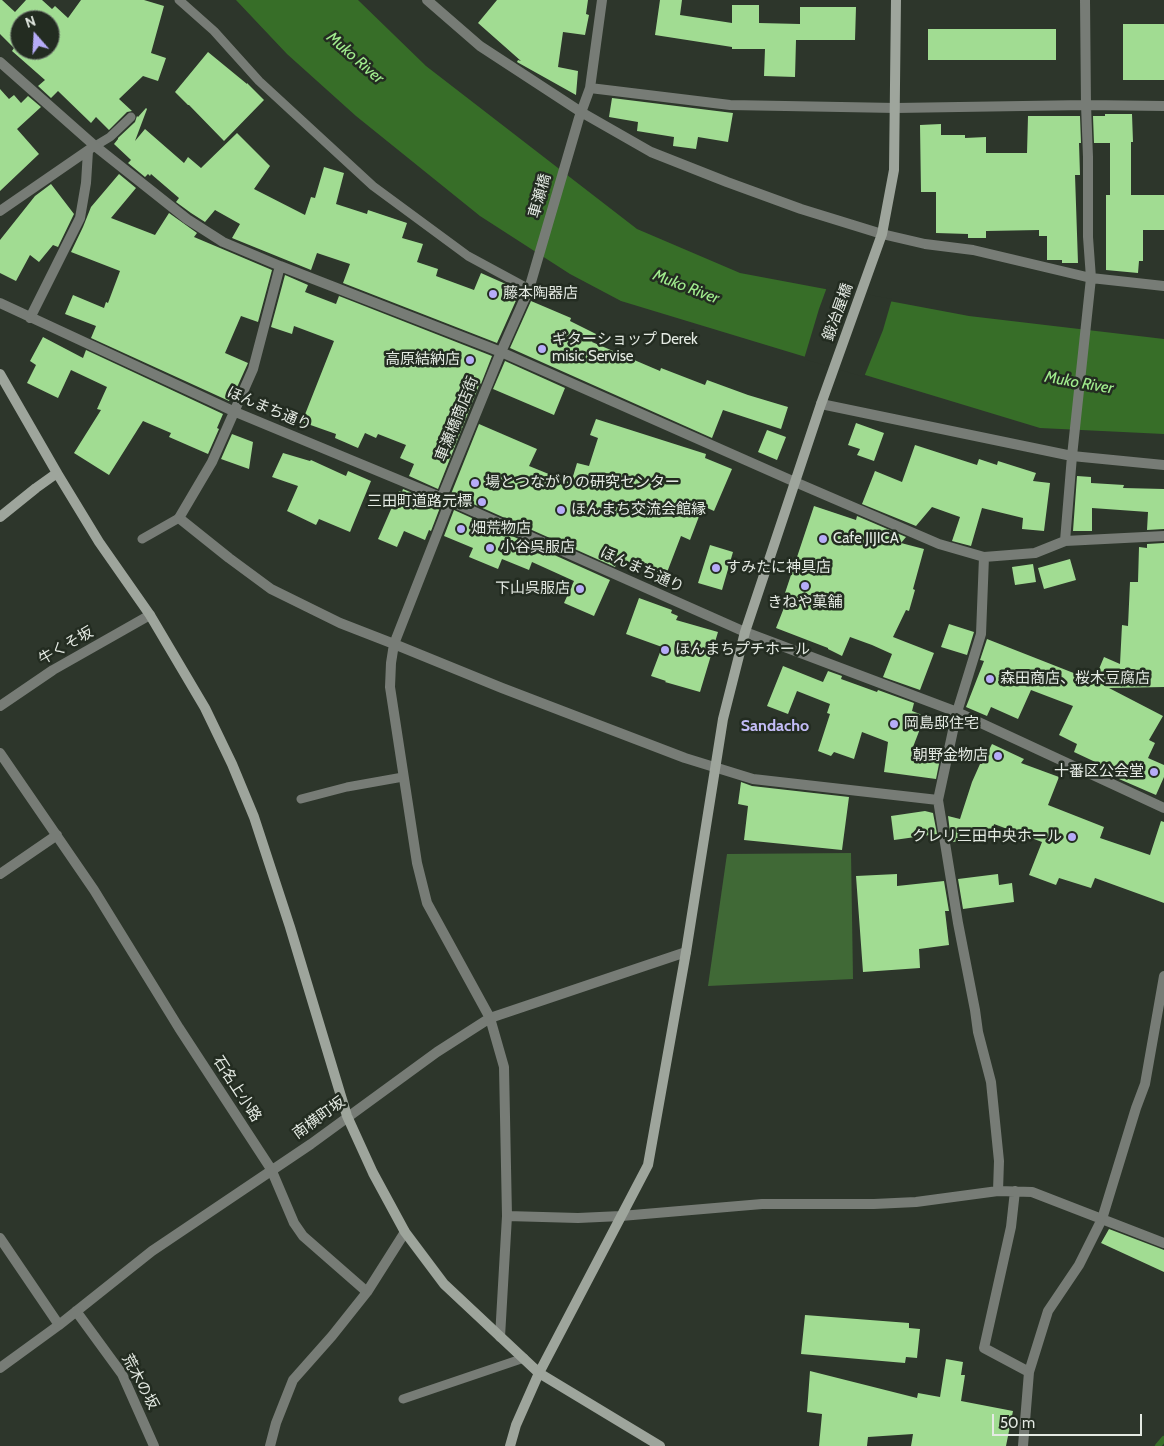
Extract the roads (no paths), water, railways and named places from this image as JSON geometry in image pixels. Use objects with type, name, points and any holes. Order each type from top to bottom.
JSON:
[{"type":"street","points":[[427,0],[480,46],[580,115],[651,152],[880,238],[973,250],[1090,283],[1164,286]]},
{"type":"street","name":"車瀬橋","points":[[501,352],[530,286],[580,115],[590,88],[602,0]]},
{"type":"street","name":"鍛冶屋橋","points":[[510,1446],[516,1425],[539,1373],[648,1165],[686,952],[723,718],[745,632],[821,404],[880,238],[894,170],[896,0]]},
{"type":"street","points":[[1065,541],[1090,283],[1085,0]]},
{"type":"street","points":[[0,62],[91,149],[187,219],[223,242],[501,352],[939,544],[984,557],[1035,553],[1065,541],[1164,536]]},
{"type":"street","points":[[590,88],[730,105],[896,108],[1086,105],[1164,106]]},
{"type":"street","points":[[0,210],[91,149]]},
{"type":"street","points":[[30,318],[80,218],[91,149]]},
{"type":"street","points":[[280,266],[253,369],[212,462],[179,518],[271,589],[340,623],[685,758],[753,779],[938,800]]},
{"type":"street","name":"ほんまち通り","points":[[0,303],[233,411],[446,499],[745,632],[957,712],[1164,808]]},
{"type":"street","name":"車瀬橋商店街","points":[[500,1337],[507,1216],[504,1068],[490,1018],[427,903],[417,864],[390,687],[394,644],[501,352]]},
{"type":"street","points":[[0,374],[99,542],[150,615],[205,708],[232,764],[254,817],[290,927],[347,1116],[372,1172],[405,1232],[444,1284],[539,1373],[660,1446]]},
{"type":"street","points":[[821,404],[1073,452],[1164,465]]},
{"type":"street","points":[[0,517],[57,473]]},
{"type":"street","points":[[984,557],[981,634],[957,712],[938,800],[958,923],[976,1010],[978,1032],[991,1082],[999,1162],[998,1191]]},
{"type":"street","name":"牛くそ坂","points":[[0,706],[53,670],[150,615]]},
{"type":"street","name":"石名上小路","points":[[0,753],[94,890],[179,1028],[271,1169],[294,1223],[303,1236],[367,1292]]},
{"type":"street","points":[[0,874],[58,835]]},
{"type":"street","name":"南横町坂","points":[[0,1368],[59,1325],[152,1251],[271,1169],[311,1144],[437,1052],[490,1018],[686,952]]},
{"type":"street","points":[[1023,1446],[1029,1372],[1048,1311],[1080,1265],[1102,1219],[1145,1084],[1164,976]]},
{"type":"street","points":[[507,1216],[578,1218],[762,1204],[916,1202],[998,1191],[1015,1191],[1032,1192],[1164,1243]]},
{"type":"street","points":[[1015,1191],[1011,1227],[984,1348],[1029,1372]]},
{"type":"street","points":[[270,1446],[276,1423],[293,1380],[332,1336],[367,1292],[405,1232]]},
{"type":"street","points":[[0,1238],[59,1325]]},
{"type":"street","name":"荒木の坂","points":[[76,1311],[122,1374],[154,1446]]},
{"type":"lane","points":[[178,0],[214,31],[259,81],[373,186],[468,256],[530,286]]},
{"type":"lane","points":[[91,149],[110,137],[131,117]]},
{"type":"lane","points":[[142,538],[179,518]]},
{"type":"lane","points":[[301,799],[347,787],[403,777]]},
{"type":"lane","points":[[404,1399],[524,1358]]},
{"type":"water","name":"Muko River","points":[[236,0],[358,0],[426,66],[637,229],[740,273],[969,316],[1164,339],[1164,434],[1040,428],[621,301],[570,274],[480,216],[356,116],[287,54]]},
{"type":"waterway","points":[[1158,1446],[1164,1439]]},
{"type":"place","name":"藤本陶器店","points":[[493,294]]},
{"type":"place","name":"ギターショップ Derek misic Servise","points":[[542,349]]},
{"type":"place","name":"高原結納店","points":[[470,360]]},
{"type":"place","name":"場とつながりの研究センター","points":[[475,483]]},
{"type":"place","name":"三田町道路元標","points":[[482,502]]},
{"type":"place","name":"ほんまち交流会館縁","points":[[561,510]]},
{"type":"place","name":"畑荒物店","points":[[461,529]]},
{"type":"place","name":"Cafe JIJICA","points":[[823,539]]},
{"type":"place","name":"小谷呉服店","points":[[490,548]]},
{"type":"place","name":"すみたに神具店","points":[[716,568]]},
{"type":"place","name":"きねや菓舗","points":[[805,586]]},
{"type":"place","name":"下山呉服店","points":[[580,589]]},
{"type":"place","name":"ほんまちプチホール","points":[[665,650]]},
{"type":"place","name":"森田商店、桜木豆腐店","points":[[990,679]]},
{"type":"place","name":"岡島邸住宅","points":[[894,724]]},
{"type":"place","name":"朝野金物店","points":[[998,756]]},
{"type":"place","name":"十番区公会堂","points":[[1154,772]]},
{"type":"place","name":"クレリ三田中央ホール","points":[[1072,837]]},
{"type":"district","name":"Sandacho","points":[[775,726]]}]
